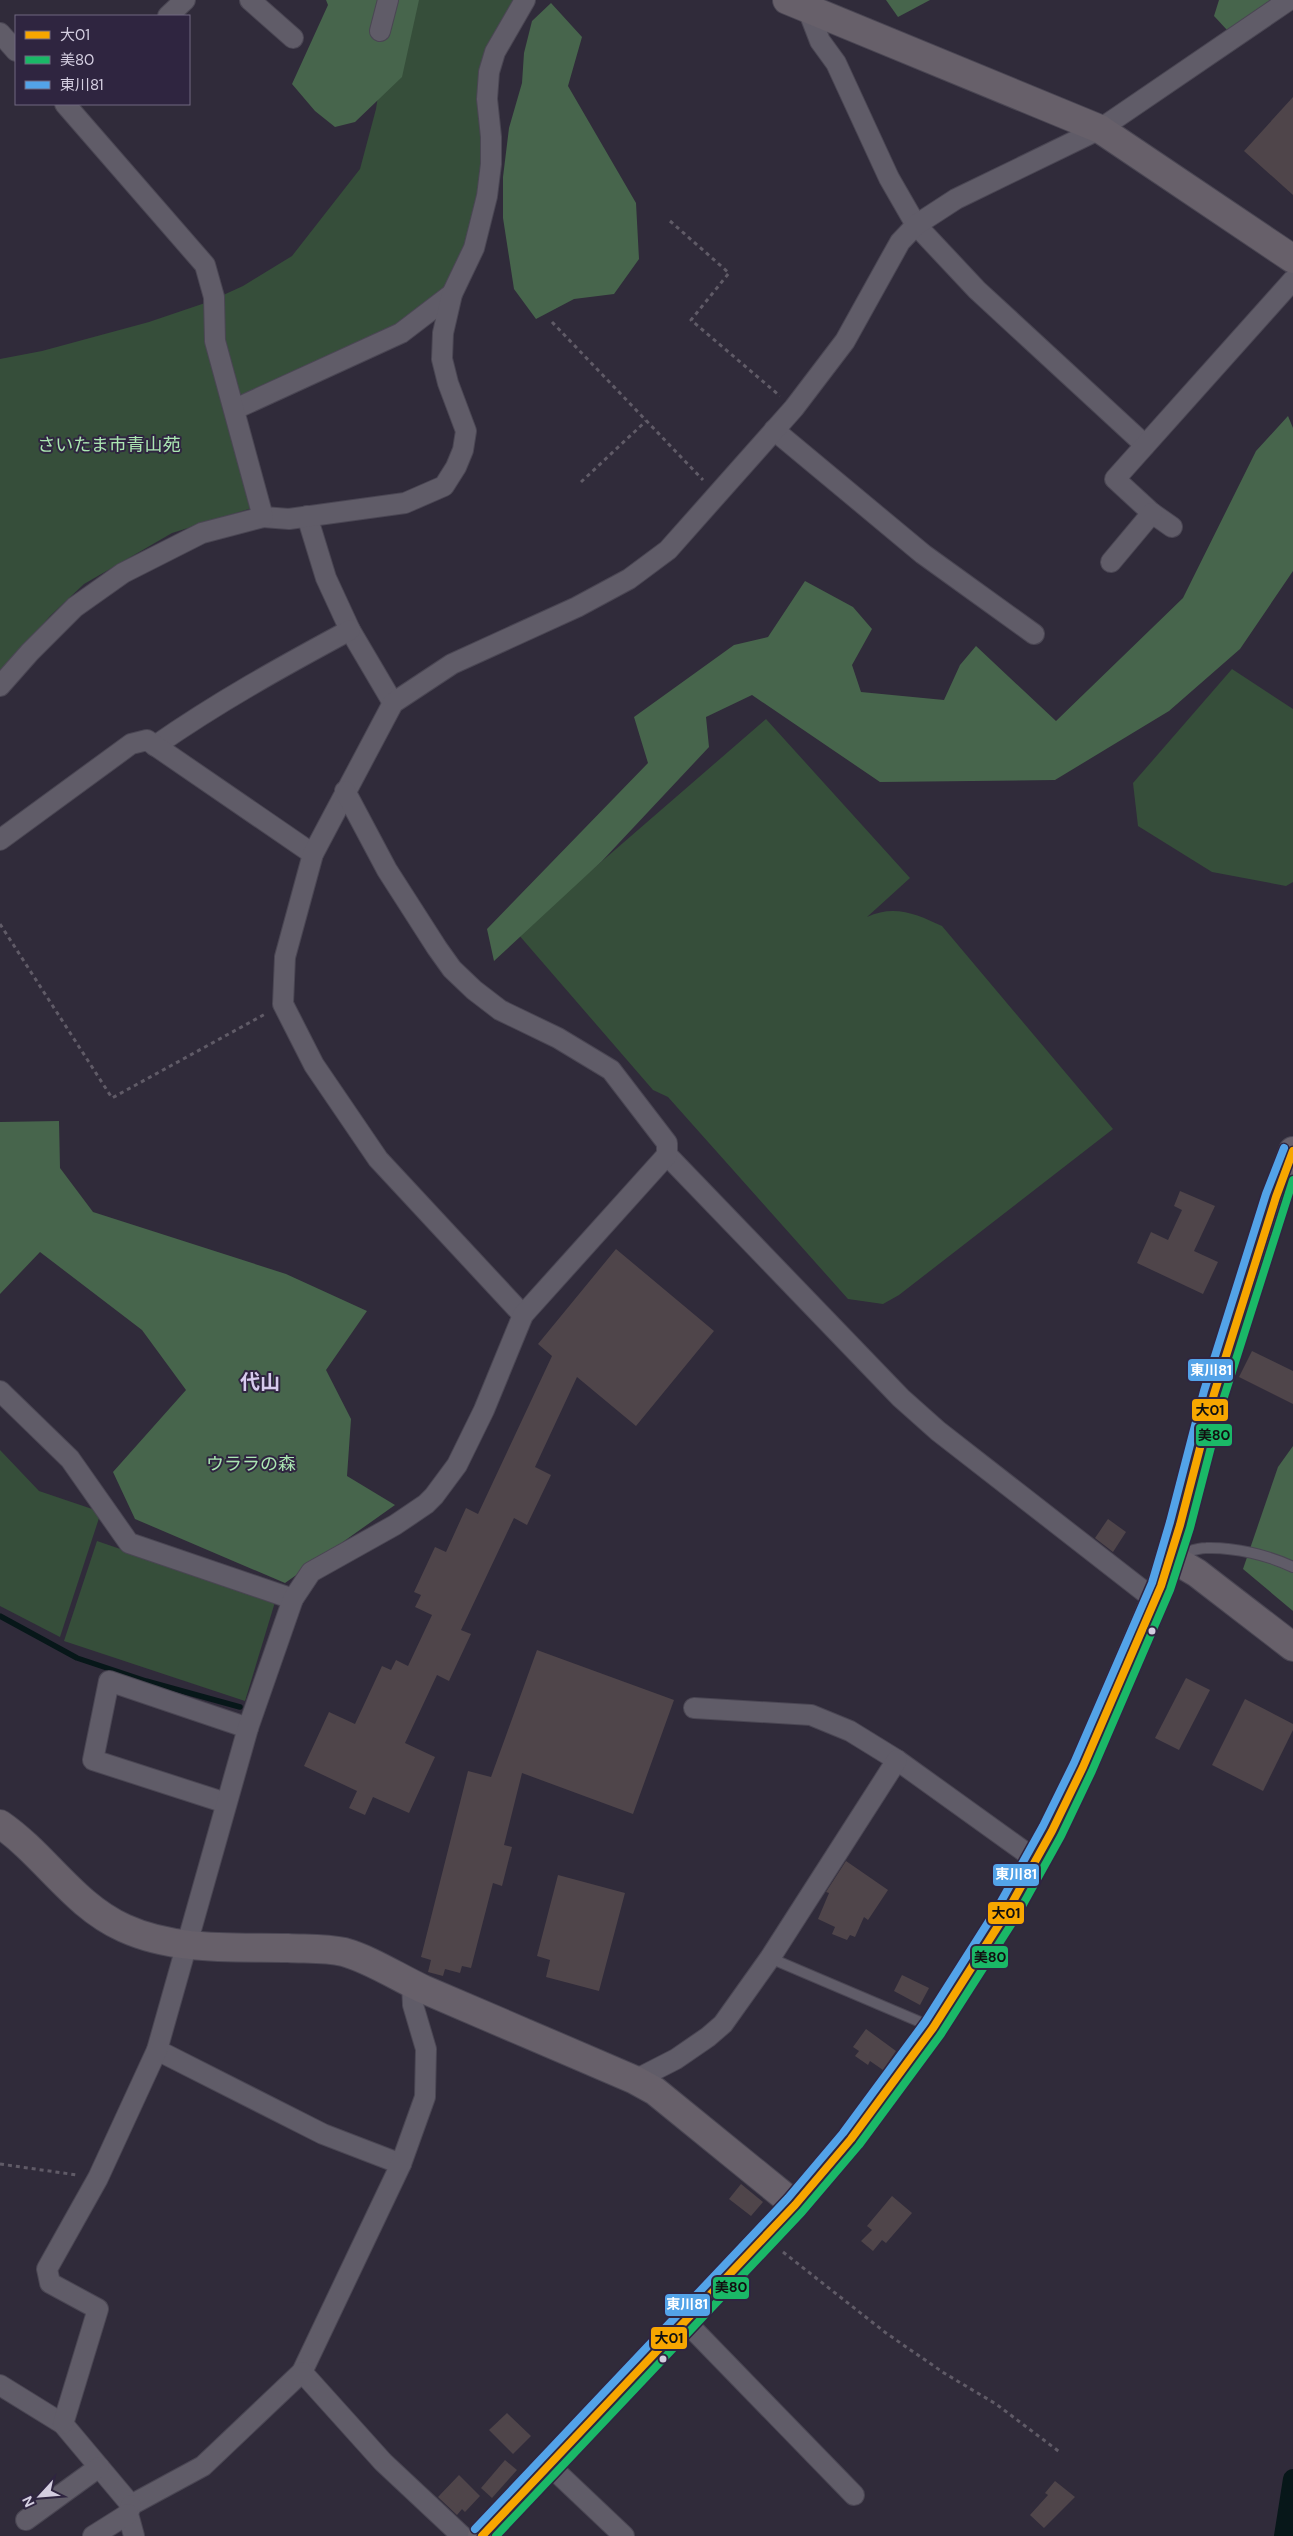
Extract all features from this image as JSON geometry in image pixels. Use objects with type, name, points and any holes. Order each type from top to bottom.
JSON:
[{"type":"main road","points":[[797,5],[1100,129],[1293,259]]},
{"type":"main road","points":[[482,2536],[548,2464],[795,2205],[851,2140],[933,2028],[1007,1912],[1036,1860],[1083,1767],[1155,1600],[1170,1557],[1214,1394],[1276,1197],[1293,1151]]},
{"type":"main road","points":[[1170,1557],[1197,1573],[1293,1647]]},
{"type":"main road","points":[[0,1824],[14,1833],[81,1902],[124,1928],[151,1938],[188,1945],[319,1949],[344,1952],[365,1960],[412,1984],[636,2080],[655,2091],[795,2205]]},
{"type":"street","points":[[169,15],[185,0]]},
{"type":"street","points":[[250,0],[293,38]]},
{"type":"street","points":[[380,31],[388,0]]},
{"type":"street","points":[[0,686],[30,652],[75,607],[123,573],[202,533],[263,517],[289,519],[386,508],[405,503],[444,486],[456,467],[463,450],[466,431],[448,383],[442,359],[443,333],[452,294],[474,248],[487,196],[491,164],[491,137],[487,98],[489,72],[496,52],[525,0]]},
{"type":"street","points":[[523,1316],[378,1159],[314,1065],[283,1004],[285,957],[313,854],[393,703],[452,664],[577,607],[630,579],[668,550],[794,408],[845,341],[900,242],[916,225],[956,199],[1100,129],[1289,0]]},
{"type":"street","points":[[797,5],[836,63],[889,178],[916,225],[977,290],[1145,444]]},
{"type":"street","points":[[0,33],[15,50]]},
{"type":"street","points":[[70,105],[205,265],[214,297],[215,341],[263,517]]},
{"type":"street","points":[[1172,528],[1152,513],[1115,478],[1293,280]]},
{"type":"street","points":[[235,409],[401,334],[452,294]]},
{"type":"street","points":[[774,430],[923,554],[1034,634]]},
{"type":"street","points":[[1111,562],[1152,513]]},
{"type":"street","points":[[307,516],[326,578],[350,630],[393,703]]},
{"type":"street","points":[[155,746],[254,682],[350,630]]},
{"type":"street","points":[[0,840],[132,744],[147,740],[313,854]]},
{"type":"street","points":[[63,2424],[98,2309],[50,2283],[47,2269],[98,2178],[157,2050],[251,1716],[292,1600],[311,1572],[395,1525],[426,1504],[434,1496],[456,1465],[484,1410],[523,1316],[667,1155],[667,1143],[611,1070],[558,1038],[500,1010],[474,990],[452,968],[436,948],[386,870],[345,791]]},
{"type":"street","points":[[667,1155],[901,1398],[938,1430],[1155,1600]]},
{"type":"street","points":[[0,1391],[70,1459],[129,1543],[292,1600]]},
{"type":"street","points":[[226,1803],[92,1760],[109,1682],[251,1716]]},
{"type":"street","points":[[694,1708],[811,1715],[850,1731],[897,1760],[1036,1860]]},
{"type":"street","points":[[636,2080],[676,2058],[708,2037],[723,2024],[770,1958],[897,1760]]},
{"type":"street","points":[[93,2536],[129,2509],[203,2466],[302,2372],[401,2164],[425,2097],[426,2049],[413,2005],[412,1984]]},
{"type":"street","points":[[157,2050],[323,2134],[401,2164]]},
{"type":"street","points":[[685,2320],[854,2495]]},
{"type":"street","points":[[302,2372],[383,2462],[462,2536]]},
{"type":"street","points":[[0,2385],[63,2424],[99,2467],[129,2509],[134,2536]]},
{"type":"street","points":[[548,2464],[624,2536]]},
{"type":"street","points":[[26,2520],[99,2467]]},
{"type":"lane","points":[[1170,1557],[1207,1548],[1269,1557],[1293,1567]]},
{"type":"lane","points":[[770,1958],[933,2028]]},
{"type":"path","points":[[670,221],[729,273],[691,320],[794,408]]},
{"type":"path","points":[[552,322],[716,494]]},
{"type":"path","points":[[582,482],[646,421]]},
{"type":"path","points":[[0,924],[112,1098],[283,1004]]},
{"type":"path","points":[[0,2164],[98,2178]]},
{"type":"path","points":[[764,2237],[886,2333],[944,2373],[996,2404],[1061,2453]]},
{"type":"green space","points":[[326,0],[419,0],[402,77],[355,122],[335,127],[315,111],[292,84],[328,5]]},
{"type":"green space","name":"さいたま市青山苑","points":[[398,0],[519,0],[482,64],[484,162],[469,234],[444,294],[399,328],[224,405],[252,508],[172,533],[84,584],[50,616],[0,675],[0,359],[42,351],[149,322],[208,302],[243,286],[292,256],[360,169],[376,109],[386,44]]},
{"type":"green space","points":[[886,0],[930,0],[898,17]]},
{"type":"green space","points":[[1219,0],[1272,0],[1228,31],[1214,16]]},
{"type":"green space","points":[[551,3],[582,37],[568,86],[636,203],[639,259],[614,294],[574,299],[536,319],[514,289],[503,218],[503,177],[509,128],[522,83],[524,53],[532,21]]},
{"type":"green space","points":[[1288,416],[1293,428],[1293,571],[1240,649],[1169,711],[1055,780],[880,782],[752,695],[706,717],[709,747],[602,861],[494,961],[487,929],[648,763],[634,717],[734,645],[768,637],[805,581],[853,607],[872,629],[852,665],[861,692],[944,700],[960,665],[976,646],[1056,721],[1183,598],[1256,451]]},
{"type":"green space","points":[[1232,669],[1293,709],[1293,882],[1286,886],[1212,872],[1138,826],[1133,783]]},
{"type":"green space","points":[[766,719],[910,878],[867,917],[887,911],[905,912],[942,926],[1113,1129],[899,1295],[883,1304],[848,1299],[668,1097],[653,1090],[518,934]]},
{"type":"green space","name":"ウララの森","points":[[59,1121],[60,1168],[93,1212],[286,1274],[367,1311],[326,1370],[351,1419],[347,1476],[395,1505],[285,1583],[135,1519],[113,1472],[186,1390],[142,1330],[40,1252],[0,1294],[0,1122]]},
{"type":"green space","points":[[1293,1446],[1293,1611],[1243,1569],[1278,1467]]},
{"type":"green space","points":[[0,1450],[39,1491],[101,1512],[60,1637],[0,1606]]},
{"type":"green space","points":[[97,1541],[275,1602],[245,1701],[64,1641]]},
{"type":"building","points":[[1293,97],[1293,195],[1244,151]]},
{"type":"building","points":[[1180,1191],[1215,1206],[1194,1251],[1218,1262],[1203,1294],[1137,1263],[1151,1232],[1168,1240],[1182,1210],[1174,1206]]},
{"type":"building","points":[[616,1249],[714,1331],[636,1426],[577,1377],[535,1467],[551,1475],[527,1525],[514,1518],[461,1630],[471,1634],[449,1681],[437,1675],[405,1743],[435,1757],[409,1813],[373,1797],[365,1815],[349,1808],[357,1791],[304,1766],[329,1712],[355,1724],[382,1666],[391,1670],[396,1660],[408,1666],[432,1615],[415,1607],[421,1595],[414,1592],[435,1547],[446,1552],[466,1508],[478,1514],[552,1356],[538,1344]]},
{"type":"building","points":[[1252,1351],[1293,1371],[1293,1404],[1239,1377]]},
{"type":"building","points":[[1108,1519],[1126,1532],[1113,1552],[1095,1538]]},
{"type":"building","points":[[537,1650],[674,1700],[633,1814],[522,1773],[504,1845],[512,1847],[502,1886],[493,1883],[471,1968],[462,1966],[460,1973],[445,1969],[443,1976],[428,1972],[431,1960],[421,1957],[468,1771],[491,1777]]},
{"type":"building","points":[[1186,1678],[1210,1690],[1179,1750],[1155,1738]]},
{"type":"building","points":[[1245,1699],[1293,1724],[1293,1730],[1263,1791],[1212,1765]]},
{"type":"building","points":[[846,1861],[888,1890],[868,1920],[864,1917],[855,1937],[850,1935],[847,1940],[832,1934],[835,1927],[818,1919],[829,1893],[826,1892]]},
{"type":"building","points":[[558,1875],[625,1893],[599,1991],[546,1977],[550,1960],[537,1956]]},
{"type":"building","points":[[902,1975],[929,1988],[920,2005],[894,1991]]},
{"type":"building","points":[[866,2029],[896,2051],[883,2070],[870,2061],[868,2065],[855,2056],[859,2051],[853,2047]]},
{"type":"building","points":[[741,2184],[763,2202],[751,2216],[729,2199]]},
{"type":"building","points":[[892,2196],[912,2213],[886,2243],[882,2240],[873,2251],[861,2241],[872,2230],[867,2226]]},
{"type":"building","points":[[507,2413],[531,2436],[513,2454],[489,2430]]},
{"type":"building","points":[[505,2460],[517,2470],[492,2498],[481,2488]]},
{"type":"building","points":[[459,2475],[480,2496],[465,2512],[462,2509],[457,2515],[438,2497]]},
{"type":"building","points":[[1055,2481],[1075,2497],[1044,2528],[1030,2515],[1048,2495],[1045,2493]]},
{"type":"waterway","points":[[0,1616],[77,1658],[146,1681],[240,1707]]},
{"type":"waterway","points":[[1284,2536],[1293,2479]]},
{"type":"transit line","name":"東川81","points":[[475,2529],[788,2198],[843,2133],[925,2022],[998,1907],[1043,1826],[1074,1763],[1152,1583],[1204,1391],[1266,1194],[1284,1148]]},
{"type":"transit line","name":"大01","points":[[482,2536],[795,2205],[851,2139],[933,2028],[1007,1912],[1052,1831],[1083,1767],[1161,1586],[1180,1525],[1214,1394],[1276,1197],[1293,1151]]},
{"type":"transit line","name":"美80","points":[[496,2536],[802,2212],[859,2145],[941,2034],[1016,1917],[1061,1836],[1092,1771],[1170,1590],[1190,1528],[1224,1397],[1293,1180]]},
{"type":"district","name":"代山","points":[[260,1382]]}]
